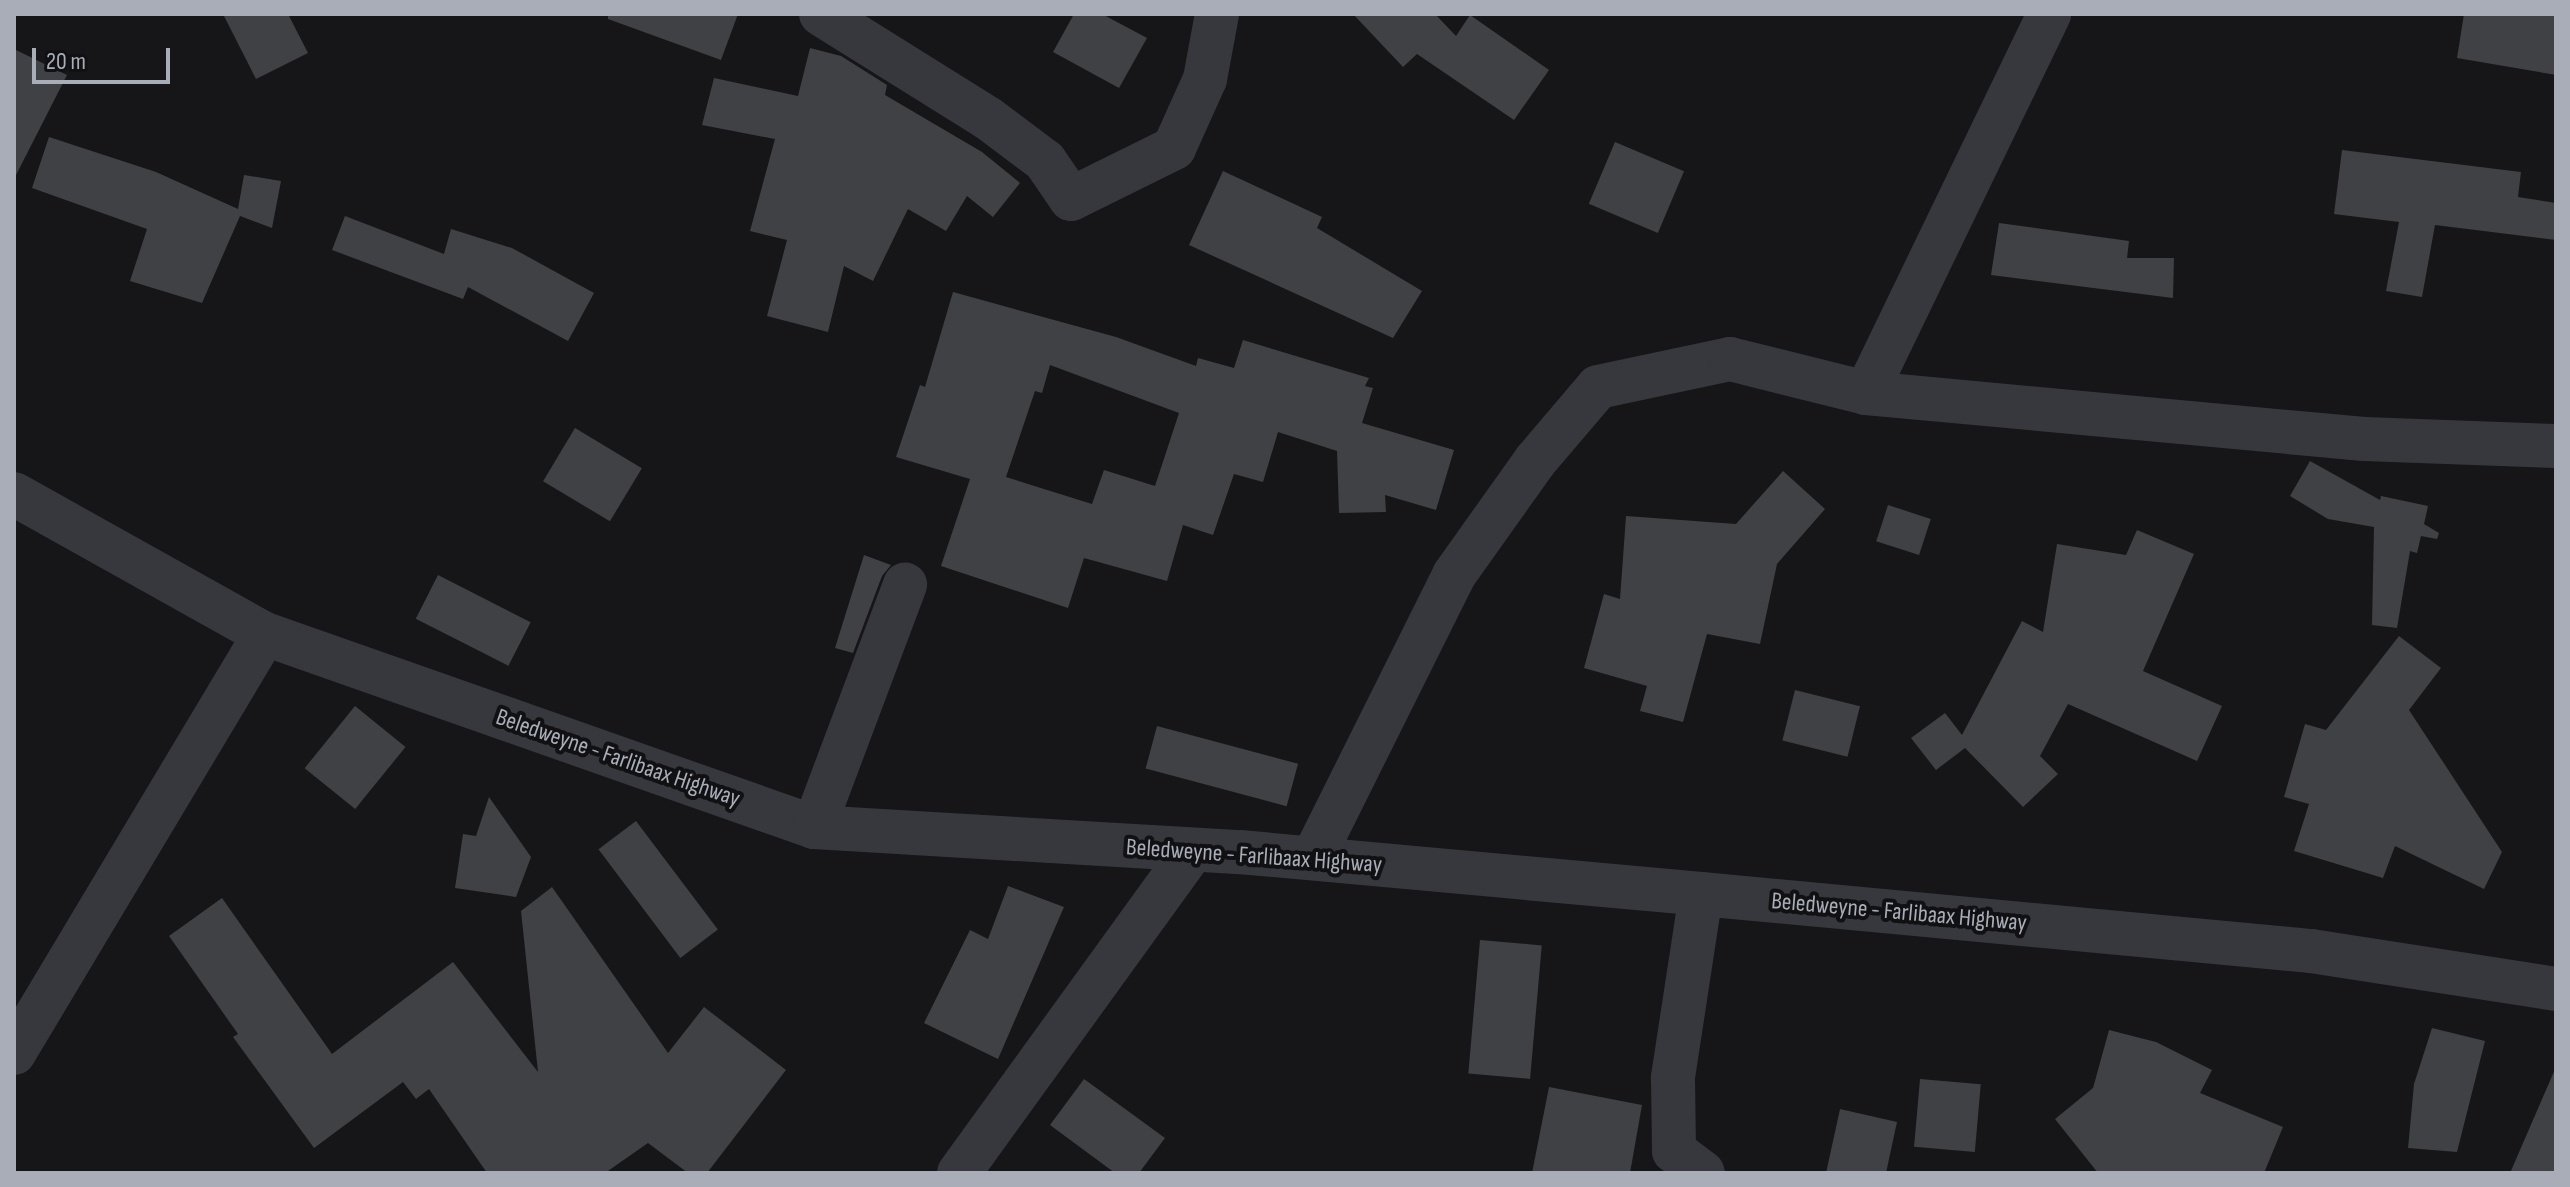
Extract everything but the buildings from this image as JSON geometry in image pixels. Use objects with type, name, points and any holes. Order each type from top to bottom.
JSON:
[{"type":"street","points":[[821,14],[989,119],[1045,161],[1071,199],[1174,148],[1205,79],[1217,14]]},
{"type":"street","points":[[1866,393],[2049,14]]},
{"type":"street","points":[[1313,858],[1454,575],[1535,461],[1598,387],[1730,359],[1866,393],[2364,439],[2556,446]]},
{"type":"street","name":"Beledweyne - Farlibaax Highway","points":[[14,494],[265,634],[814,827],[1313,858],[1701,894],[2311,951],[2556,989]]},
{"type":"street","points":[[814,827],[905,585]]},
{"type":"street","points":[[14,1053],[265,634]]},
{"type":"street","points":[[959,1173],[1191,852]]},
{"type":"street","points":[[1701,894],[1673,1078],[1674,1151],[1703,1173]]}]
